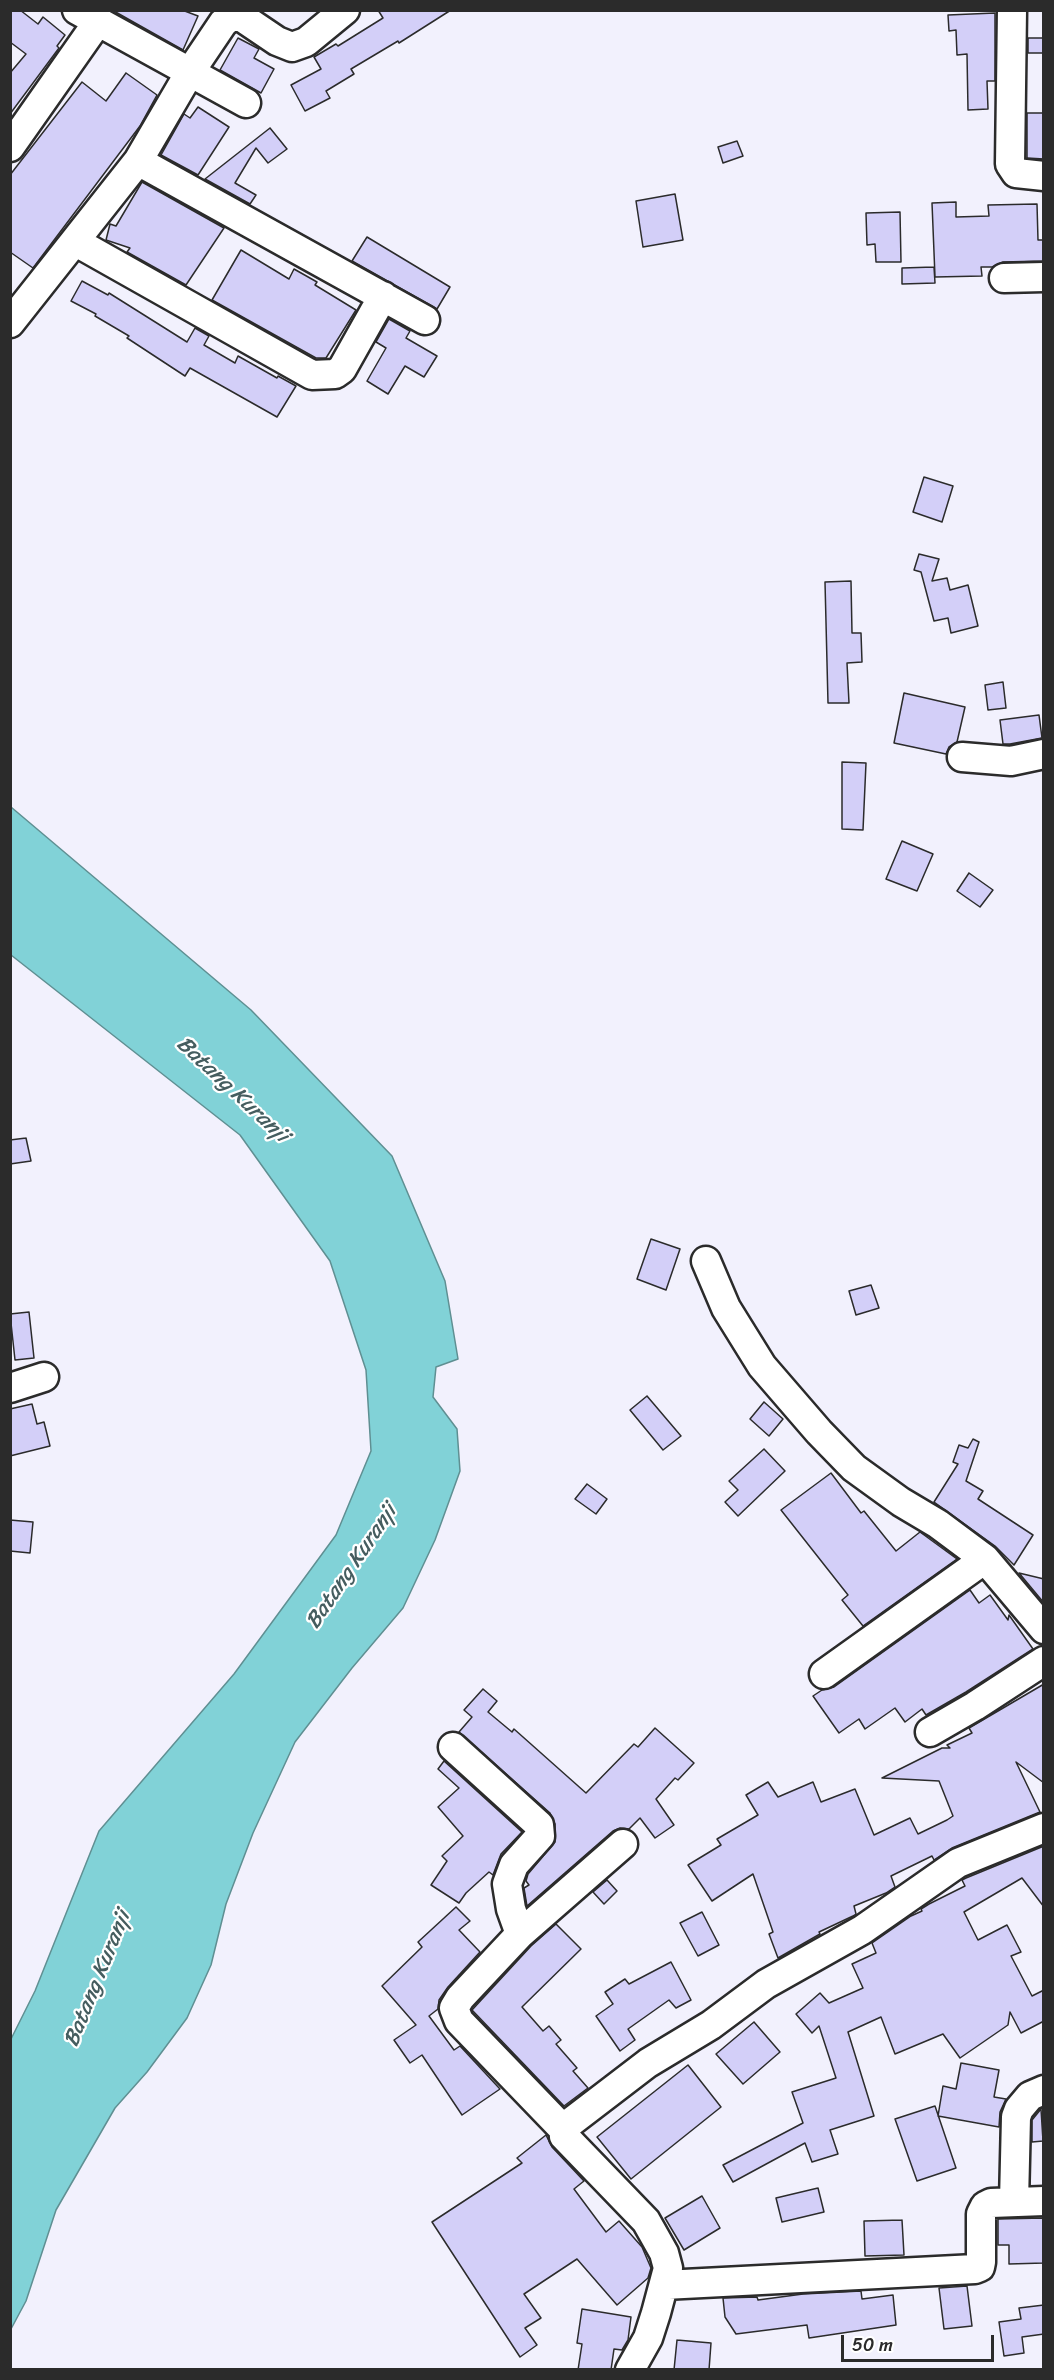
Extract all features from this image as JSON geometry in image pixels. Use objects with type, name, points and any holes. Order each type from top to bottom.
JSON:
[{"type":"street","points":[[10,323],[138,161],[190,72],[223,23],[235,15],[247,19],[277,41],[292,47],[306,42],[345,10]]},
{"type":"street","points":[[1012,10],[1010,164],[1016,173],[1044,176]]},
{"type":"street","points":[[10,147],[87,17],[246,103]]},
{"type":"street","points":[[138,161],[425,320]]},
{"type":"street","points":[[76,242],[312,375],[335,374],[342,369],[383,296]]},
{"type":"street","points":[[1004,278],[1044,277]]},
{"type":"street","points":[[962,757],[1011,761],[1044,754]]},
{"type":"street","points":[[706,1261],[726,1308],[762,1366],[819,1432],[854,1468],[901,1502],[938,1524],[985,1559],[1044,1629]]},
{"type":"street","points":[[10,1388],[45,1377]]},
{"type":"street","points":[[824,1674],[985,1559]]},
{"type":"street","points":[[930,1732],[1044,1661]]},
{"type":"street","points":[[453,1747],[539,1825],[540,1836],[514,1865],[507,1884],[511,1909],[520,1934]]},
{"type":"street","points":[[567,2136],[567,2126],[648,2063],[711,2025],[766,1984],[862,1930],[958,1863],[1044,1828]]},
{"type":"street","points":[[622,1844],[520,1934],[460,1998],[454,2008],[455,2014],[646,2221],[664,2253],[668,2268],[664,2285],[648,2338],[630,2370]]},
{"type":"street","points":[[1014,2202],[1016,2117],[1019,2109],[1030,2096],[1044,2090]]},
{"type":"street","points":[[664,2285],[975,2269],[980,2267],[981,2262],[982,2209],[991,2203],[1044,2201]]},
{"type":"water","name":"Batang Kuranji","points":[[11,807],[251,1010],[392,1156],[445,1281],[458,1359],[436,1367],[433,1397],[457,1429],[460,1471],[435,1540],[403,1608],[352,1668],[295,1742],[253,1833],[226,1904],[211,1965],[187,2018],[147,2072],[115,2108],[56,2210],[26,2301],[11,2329],[11,2039],[35,1991],[99,1831],[234,1674],[336,1535],[371,1451],[366,1370],[330,1261],[240,1135],[11,955]]},
{"type":"building","points":[[10,10],[20,10],[38,24],[43,17],[65,35],[57,46],[59,48],[10,114],[10,73],[26,54],[10,42]]},
{"type":"building","points":[[112,10],[182,10],[198,16],[183,50]]},
{"type":"building","points":[[378,10],[451,10],[399,43],[398,41],[351,69],[354,74],[326,91],[330,98],[305,111],[291,85],[321,69],[314,57],[336,44],[338,46],[383,18]]},
{"type":"building","points":[[995,13],[995,81],[987,81],[988,109],[968,110],[967,54],[957,55],[956,30],[949,31],[948,15]]},
{"type":"building","points":[[238,38],[259,49],[254,58],[274,69],[261,93],[220,70]]},
{"type":"building","points":[[1028,38],[1044,38],[1044,53],[1028,53]]},
{"type":"building","points":[[126,73],[157,95],[140,126],[33,268],[10,252],[10,175],[82,82],[106,101]]},
{"type":"building","points":[[198,107],[229,127],[198,175],[161,155],[184,114],[190,118]]},
{"type":"building","points":[[1027,113],[1044,113],[1044,159],[1027,158]]},
{"type":"building","points":[[270,128],[287,149],[268,163],[256,148],[235,183],[256,195],[250,204],[205,179]]},
{"type":"building","points":[[737,141],[743,156],[723,163],[718,147]]},
{"type":"building","points":[[142,182],[224,228],[186,285],[127,252],[130,248],[106,240],[110,224],[116,226]]},
{"type":"building","points":[[675,194],[683,240],[643,247],[636,201]]},
{"type":"building","points":[[956,202],[956,217],[989,216],[988,205],[1037,204],[1038,240],[1044,240],[1044,261],[1003,262],[992,267],[981,267],[982,276],[935,277],[932,203]]},
{"type":"building","points":[[900,212],[901,262],[876,262],[875,244],[867,245],[866,213]]},
{"type":"building","points":[[367,237],[450,287],[437,309],[352,261]]},
{"type":"building","points":[[241,250],[289,279],[294,269],[317,282],[315,285],[356,310],[326,358],[316,358],[212,300]]},
{"type":"building","points":[[934,267],[935,283],[902,284],[902,268]]},
{"type":"building","points":[[82,281],[108,295],[109,293],[187,342],[195,328],[209,336],[204,345],[235,363],[238,356],[296,386],[277,417],[190,368],[185,376],[127,338],[129,336],[95,316],[96,314],[71,301]]},
{"type":"building","points":[[389,319],[410,331],[406,338],[437,356],[424,377],[405,366],[388,394],[367,381],[386,348],[376,342]]},
{"type":"building","points":[[924,477],[953,486],[942,522],[913,512]]},
{"type":"building","points":[[919,554],[939,559],[932,581],[947,578],[950,590],[968,585],[978,626],[951,633],[948,618],[934,621],[921,572],[914,570]]},
{"type":"building","points":[[851,581],[852,633],[861,633],[862,662],[847,663],[849,703],[828,703],[825,582]]},
{"type":"building","points":[[1003,682],[1006,708],[988,710],[985,685]]},
{"type":"building","points":[[904,693],[965,707],[957,742],[949,747],[946,754],[894,743]]},
{"type":"building","points":[[1039,715],[1042,738],[1003,744],[1000,720]]},
{"type":"building","points":[[842,762],[866,763],[863,830],[842,829]]},
{"type":"building","points":[[902,841],[933,854],[917,891],[886,879]]},
{"type":"building","points":[[969,873],[993,890],[980,907],[957,891]]},
{"type":"building","points":[[26,1138],[31,1161],[10,1164],[10,1140]]},
{"type":"building","points":[[651,1239],[680,1249],[666,1290],[637,1279]]},
{"type":"building","points":[[871,1285],[879,1308],[856,1315],[849,1291]]},
{"type":"building","points":[[29,1312],[34,1358],[15,1360],[10,1314]]},
{"type":"building","points":[[647,1396],[681,1436],[663,1450],[630,1410]]},
{"type":"building","points":[[764,1402],[783,1419],[769,1436],[750,1419]]},
{"type":"building","points":[[32,1404],[37,1424],[44,1422],[50,1446],[10,1456],[10,1409]]},
{"type":"building","points":[[973,1439],[979,1442],[966,1481],[983,1491],[978,1499],[1033,1535],[1014,1565],[995,1546],[934,1502],[958,1464],[953,1462],[959,1445],[968,1448]]},
{"type":"building","points":[[764,1449],[785,1471],[738,1516],[725,1502],[738,1490],[729,1481]]},
{"type":"building","points":[[831,1473],[861,1513],[864,1511],[896,1551],[920,1532],[957,1559],[863,1626],[842,1600],[848,1595],[781,1510]]},
{"type":"building","points":[[587,1484],[607,1499],[596,1514],[575,1499]]},
{"type":"building","points":[[10,1520],[33,1522],[30,1553],[10,1551]]},
{"type":"building","points":[[1019,1573],[1044,1579],[1044,1603]]},
{"type":"building","points":[[970,1590],[979,1603],[990,1595],[1008,1620],[1009,1615],[1033,1649],[926,1715],[922,1709],[905,1722],[895,1708],[865,1729],[859,1719],[839,1733],[813,1696],[822,1690],[834,1687]]},
{"type":"building","points":[[1044,1684],[1044,1783],[1016,1762],[1040,1812],[952,1848],[934,1860],[932,1856],[891,1876],[895,1887],[854,1906],[856,1914],[819,1932],[820,1934],[778,1958],[769,1934],[773,1932],[753,1874],[712,1901],[688,1865],[721,1845],[717,1839],[758,1815],[746,1795],[768,1782],[778,1797],[813,1782],[821,1802],[855,1789],[874,1835],[910,1818],[918,1834],[947,1820],[953,1816],[939,1781],[882,1778],[942,1748],[950,1748],[947,1745],[972,1733],[969,1728]]},
{"type":"building","points":[[483,1689],[497,1701],[488,1712],[512,1732],[514,1729],[586,1793],[634,1744],[638,1747],[655,1728],[694,1763],[678,1780],[675,1778],[656,1799],[674,1825],[655,1838],[640,1818],[629,1829],[620,1828],[613,1831],[527,1906],[524,1888],[529,1885],[526,1881],[528,1874],[555,1842],[555,1824],[550,1813],[459,1732],[472,1717],[464,1710]]},
{"type":"building","points":[[444,1761],[522,1832],[501,1854],[493,1875],[489,1872],[466,1893],[459,1903],[431,1885],[447,1861],[442,1856],[463,1836],[438,1807],[459,1788],[438,1769]]},
{"type":"building","points":[[1044,1846],[1044,1907],[1022,1878],[964,1912],[978,1940],[1007,1925],[1021,1952],[1011,1956],[1032,1996],[1044,1990],[1044,2021],[1021,2033],[1010,2012],[1008,2025],[960,2058],[943,2034],[895,2054],[881,2017],[848,2032],[874,2116],[830,2130],[838,2154],[812,2162],[805,2143],[733,2182],[723,2165],[803,2123],[792,2092],[836,2078],[819,2026],[812,2033],[796,2014],[820,1993],[829,2003],[863,1988],[852,1964],[876,1953],[872,1943],[922,1911],[921,1909],[965,1886],[962,1880]]},
{"type":"building","points":[[607,1880],[617,1891],[604,1904],[593,1892]]},
{"type":"building","points":[[456,1907],[470,1921],[459,1930],[480,1952],[448,1987],[439,2000],[438,2009],[429,2016],[454,2050],[460,2046],[500,2089],[462,2115],[422,2055],[410,2063],[394,2040],[416,2025],[382,1986],[422,1947],[418,1942]]},
{"type":"building","points":[[702,1912],[719,1945],[698,1956],[680,1923]]},
{"type":"building","points":[[556,1924],[581,1949],[522,2007],[543,2031],[549,2026],[561,2040],[556,2044],[577,2068],[573,2071],[588,2088],[564,2106],[472,2010],[531,1946]]},
{"type":"building","points":[[671,1962],[691,2000],[676,2008],[669,2000],[628,2029],[635,2040],[620,2051],[596,2016],[613,2004],[605,1992],[625,1979],[629,1984]]},
{"type":"building","points":[[754,2022],[780,2052],[743,2084],[716,2054]]},
{"type":"building","points":[[961,2063],[999,2070],[994,2097],[1006,2099],[1000,2112],[999,2127],[938,2116],[943,2086],[956,2089]]},
{"type":"building","points":[[688,2065],[721,2107],[631,2179],[597,2137]]},
{"type":"building","points":[[935,2106],[956,2168],[917,2181],[895,2119]]},
{"type":"building","points":[[1041,2109],[1043,2141],[1032,2142],[1032,2120]]},
{"type":"building","points":[[546,2135],[552,2147],[584,2181],[574,2189],[606,2232],[619,2221],[642,2247],[651,2268],[648,2278],[617,2305],[577,2259],[524,2294],[541,2318],[525,2328],[537,2345],[520,2357],[432,2222],[522,2163],[517,2158]]},
{"type":"building","points":[[818,2188],[824,2212],[782,2222],[776,2198]]},
{"type":"building","points":[[702,2196],[720,2228],[684,2250],[665,2218]]},
{"type":"building","points":[[1044,2218],[1044,2263],[1009,2264],[1009,2245],[998,2245],[998,2219]]},
{"type":"building","points":[[902,2220],[904,2255],[865,2256],[864,2221]]},
{"type":"building","points":[[967,2286],[972,2326],[944,2329],[939,2288]]},
{"type":"building","points":[[861,2291],[862,2299],[893,2295],[896,2325],[809,2338],[807,2325],[736,2334],[725,2317],[723,2298],[757,2297],[758,2300],[803,2294]]},
{"type":"building","points":[[1044,2305],[1044,2334],[1022,2337],[1024,2353],[1004,2356],[999,2322],[1021,2319],[1019,2308]]},
{"type":"building","points":[[582,2309],[631,2317],[628,2340],[622,2350],[614,2349],[611,2370],[578,2370],[582,2344],[577,2343]]},
{"type":"building","points":[[677,2340],[711,2343],[709,2370],[674,2370]]}]
